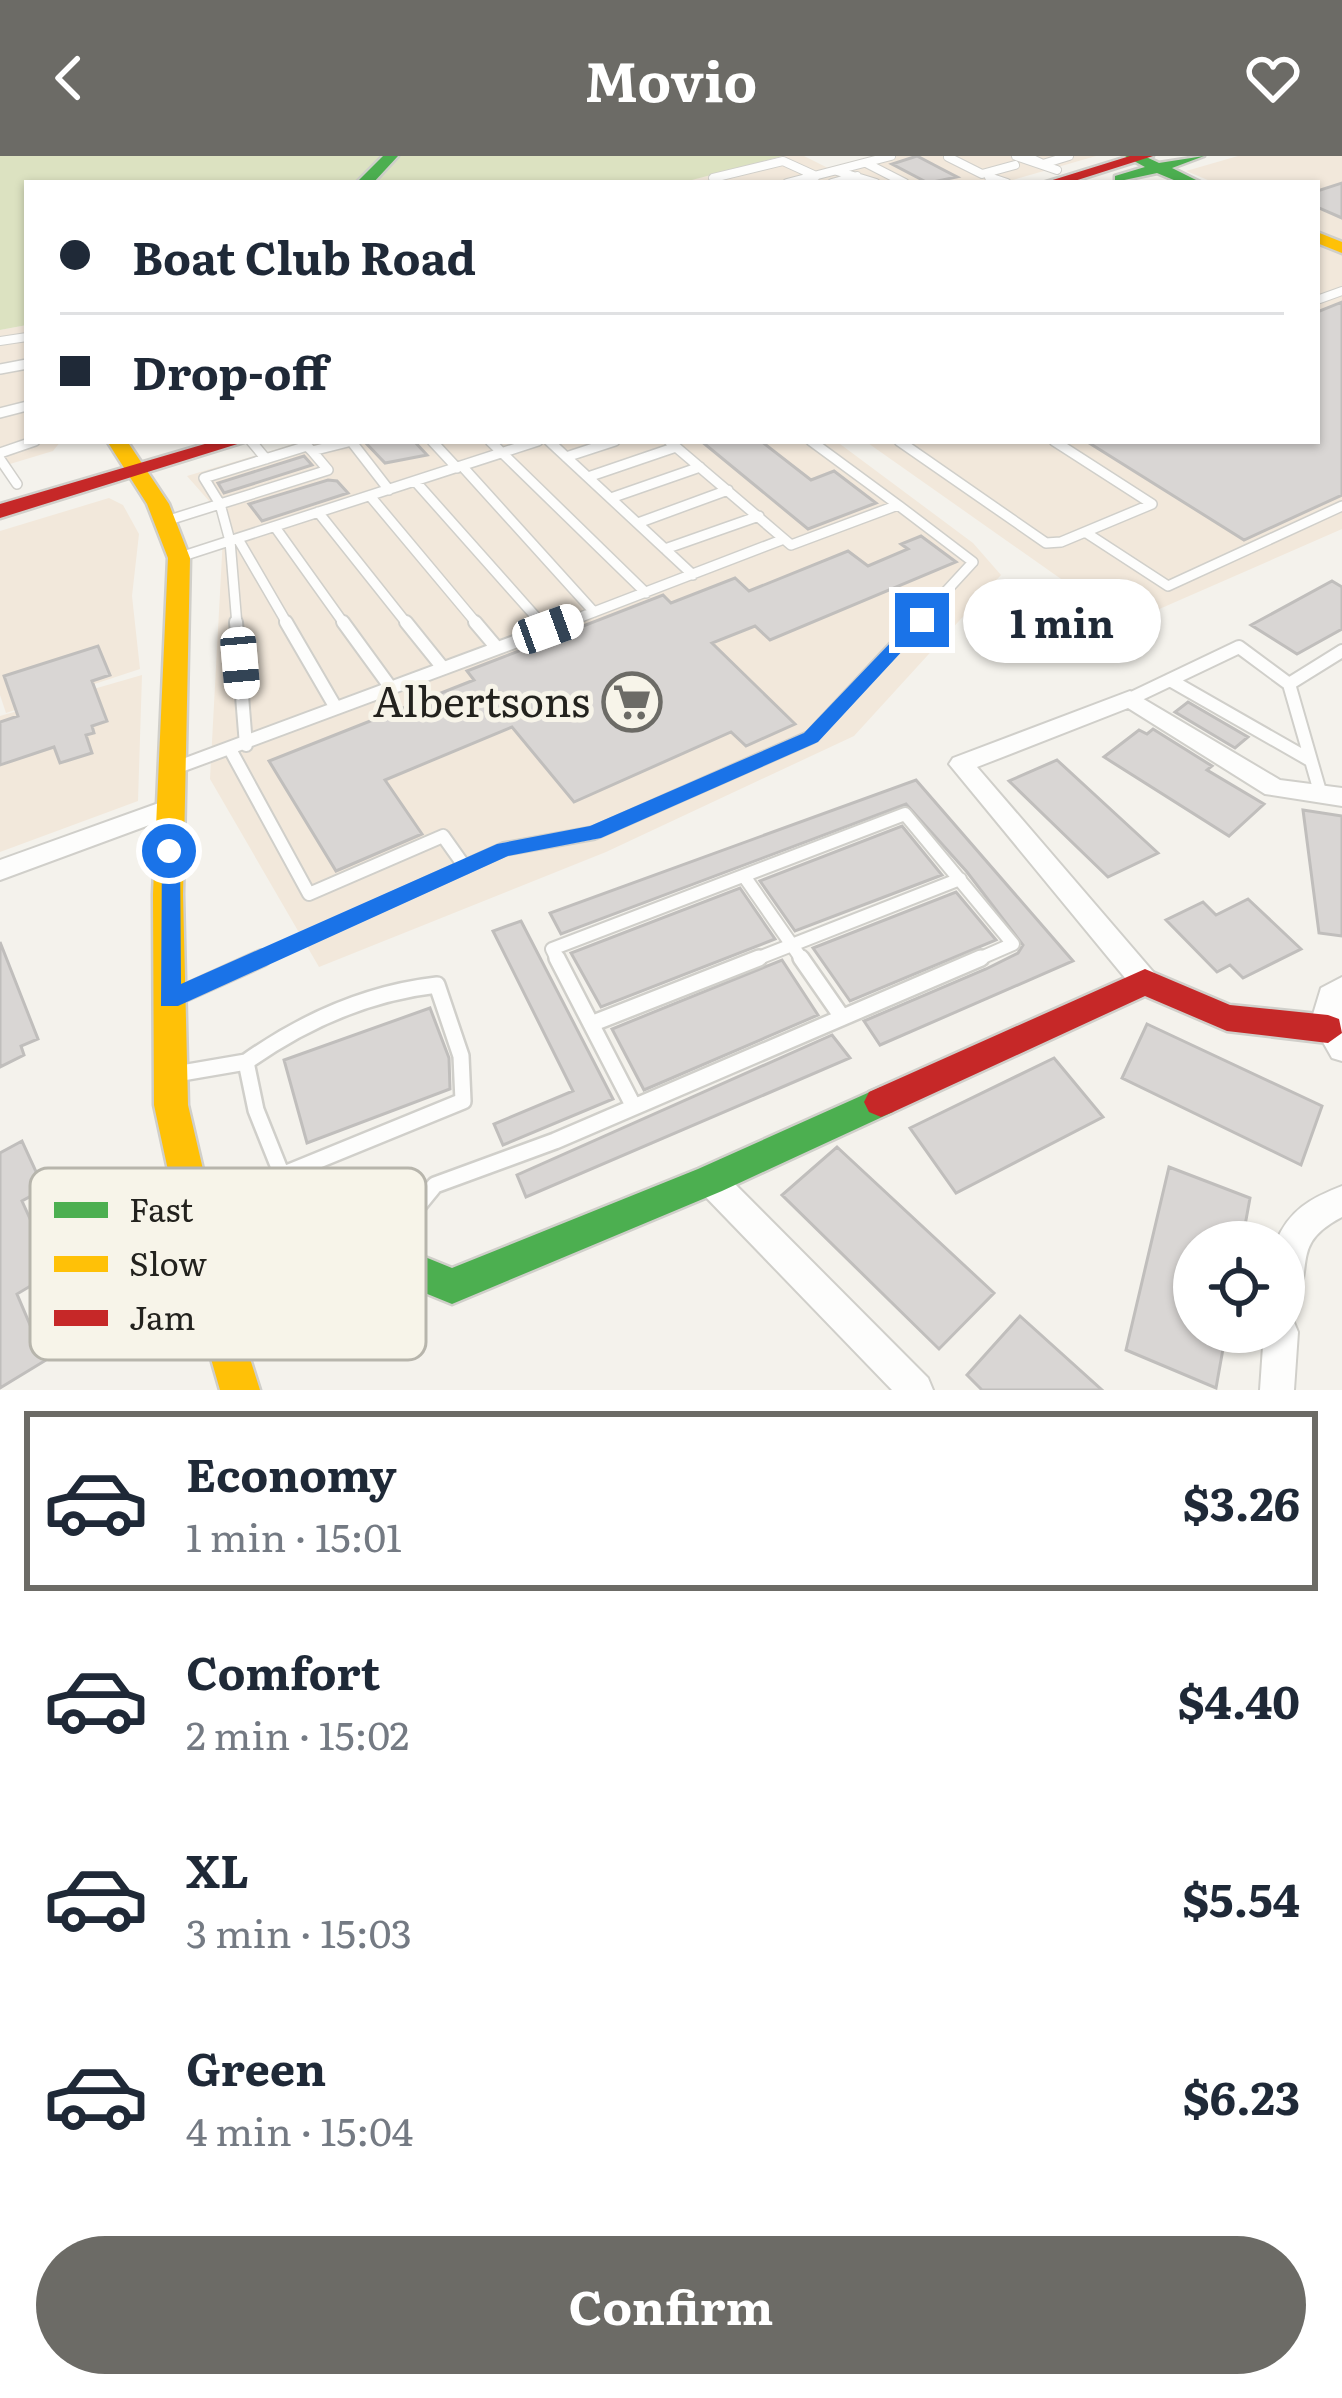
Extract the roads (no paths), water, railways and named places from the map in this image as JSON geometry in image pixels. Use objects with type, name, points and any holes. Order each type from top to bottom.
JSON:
[{"type":"main road","points":[[367,180],[391,156]]},
{"type":"main road","points":[[1073,171],[1197,156]]},
{"type":"main road","points":[[1143,159],[1188,180]]},
{"type":"main road","points":[[9,487],[157,444]]},
{"type":"main road","points":[[0,511],[126,455],[204,451],[227,444]]},
{"type":"main road","points":[[126,455],[166,521],[179,558],[170,808],[170,1075],[171,1105],[185,1168]]},
{"type":"main road","points":[[426,1275],[452,1286],[710,1180],[1145,982],[1227,1018],[1335,1039]]},
{"type":"main road","points":[[231,1360],[240,1390]]},
{"type":"street","points":[[1145,982],[961,764],[1130,699],[1274,788],[1332,796]]},
{"type":"street","points":[[0,870],[170,808]]},
{"type":"street","points":[[1335,1039],[1325,1007],[1342,988]]},
{"type":"street","points":[[710,1180],[916,1390]]},
{"type":"street","points":[[1305,1223],[1316,1212],[1342,1202]]},
{"type":"street","points":[[1277,1390],[1280,1353]]},
{"type":"lane","points":[[800,180],[892,156]]},
{"type":"lane","points":[[949,156],[998,180]]},
{"type":"lane","points":[[1026,156],[1073,171]]},
{"type":"lane","points":[[975,180],[1016,160],[1073,171]]},
{"type":"lane","points":[[715,180],[783,161],[816,176]]},
{"type":"lane","points":[[866,163],[899,180]]},
{"type":"lane","points":[[835,171],[868,180]]},
{"type":"lane","points":[[843,180],[858,176]]},
{"type":"lane","points":[[9,487],[0,456],[28,444]]},
{"type":"lane","points":[[254,444],[266,459]]},
{"type":"lane","points":[[312,451],[342,444]]},
{"type":"lane","points":[[352,444],[388,490]]},
{"type":"lane","points":[[435,444],[594,612]]},
{"type":"lane","points":[[494,444],[646,593]]},
{"type":"lane","points":[[179,558],[525,444]]},
{"type":"lane","points":[[552,444],[693,575]]},
{"type":"lane","points":[[566,457],[606,444]]},
{"type":"lane","points":[[588,477],[673,444],[791,545],[898,505]]},
{"type":"lane","points":[[170,1000],[504,849],[594,833],[811,737],[973,562],[815,444]]},
{"type":"lane","points":[[903,444],[1046,543],[1152,504],[1059,444]]},
{"type":"lane","points":[[166,521],[220,504],[328,470],[312,451],[307,446],[204,478],[220,504],[234,540],[336,708]]},
{"type":"lane","points":[[204,451],[224,472]]},
{"type":"lane","points":[[611,498],[700,467]]},
{"type":"lane","points":[[415,481],[548,629]]},
{"type":"lane","points":[[638,523],[728,490]]},
{"type":"lane","points":[[370,496],[496,648]]},
{"type":"lane","points":[[1085,532],[1168,586],[1342,506]]},
{"type":"lane","points":[[318,512],[443,668]]},
{"type":"lane","points":[[665,549],[759,516]]},
{"type":"lane","points":[[275,526],[391,688]]},
{"type":"lane","points":[[171,769],[231,751],[784,539]]},
{"type":"lane","points":[[234,540],[246,745]]},
{"type":"lane","points":[[1130,699],[1239,647],[1289,684],[1311,760],[1332,796]]},
{"type":"lane","points":[[1289,684],[1342,651]]},
{"type":"lane","points":[[1170,680],[1311,760]]},
{"type":"lane","points":[[231,751],[309,893],[443,836],[465,866]]},
{"type":"lane","points":[[426,1196],[435,1185],[634,1107],[1013,944],[905,814],[552,949],[634,1107]]},
{"type":"lane","points":[[744,876],[842,1017]]},
{"type":"lane","points":[[591,1024],[960,879]]},
{"type":"lane","points":[[170,1075],[246,1062],[283,1033],[404,987],[437,985],[459,1035],[466,1076],[463,1101],[303,1168]]},
{"type":"lane","points":[[246,1062],[256,1110],[279,1168]]},
{"type":"place","name":"Albertsons","points":[[632,702]]}]
